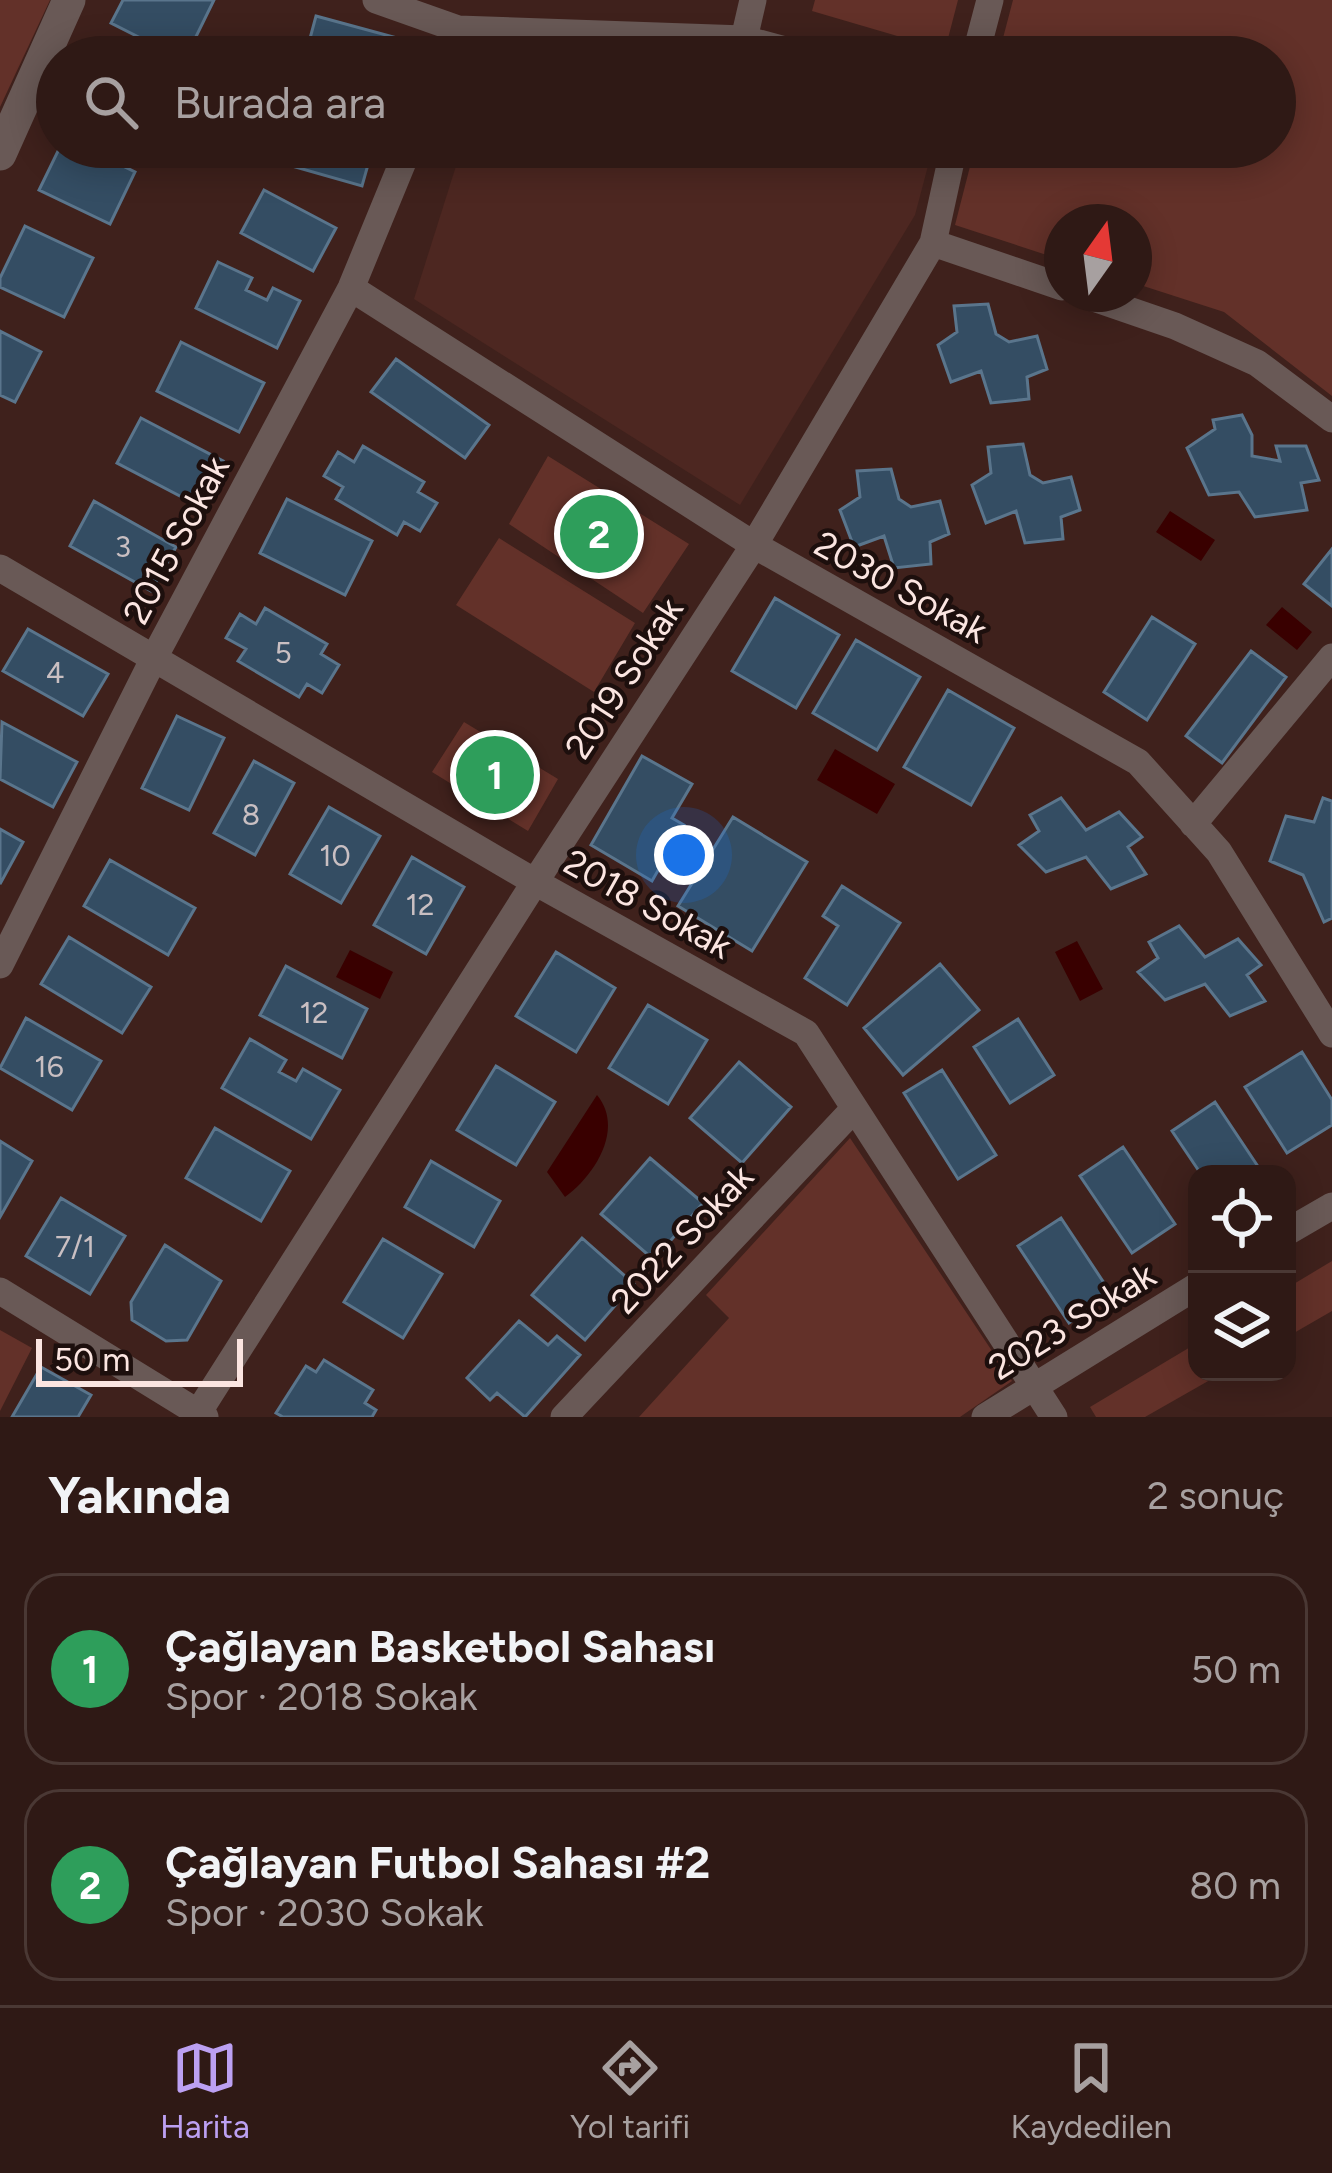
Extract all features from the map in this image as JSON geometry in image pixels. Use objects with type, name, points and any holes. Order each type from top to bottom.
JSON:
[{"type":"street","points":[[53,36],[69,0]]},
{"type":"street","points":[[376,0],[458,29],[658,36]]},
{"type":"street","points":[[745,36],[754,0]]},
{"type":"street","points":[[981,36],[990,0]]},
{"type":"street","points":[[455,36],[458,29]]},
{"type":"street","points":[[0,154],[36,74]]},
{"type":"street","name":"2015 Sokak","points":[[0,964],[155,656],[351,288],[401,168]]},
{"type":"street","name":"2019 Sokak","points":[[201,1415],[535,882],[754,545],[933,243],[949,168]]},
{"type":"street","points":[[933,243],[1044,281]]},
{"type":"street","name":"2030 Sokak","points":[[351,288],[754,545],[1138,762],[1219,852],[1332,1034]]},
{"type":"street","points":[[1134,312],[1257,363],[1332,419]]},
{"type":"street","name":"2018 Sokak","points":[[0,568],[535,882],[806,1033],[1054,1417]]},
{"type":"street","points":[[1193,824],[1332,657]]},
{"type":"street","name":"2022 Sokak","points":[[564,1417],[853,1110]]},
{"type":"street","points":[[1296,1227],[1332,1206]]},
{"type":"street","name":"2023 Sokak","points":[[985,1417],[1188,1291]]},
{"type":"street","points":[[0,1292],[201,1415]]},
{"type":"shaded area","points":[[0,0],[50,0],[0,107]]},
{"type":"shaded area","points":[[815,0],[958,0],[949,36],[897,36],[812,11]]},
{"type":"shaded area","points":[[1013,0],[1332,0],[1332,396],[1224,312],[1152,289],[1152,204],[1044,204],[1044,254],[955,225],[970,168],[1296,168],[1296,36],[1004,36]]},
{"type":"shaded area","points":[[455,168],[927,168],[915,215],[740,505],[414,299]]},
{"type":"shaded area","points":[[548,456],[689,544],[643,613],[509,524]]},
{"type":"shaded area","points":[[1170,511],[1215,540],[1201,561],[1156,532]]},
{"type":"shaded area","points":[[499,538],[635,623],[594,692],[456,605]]},
{"type":"shaded area","points":[[1282,607],[1312,632],[1297,650],[1266,625]]},
{"type":"shaded area","points":[[464,722],[558,779],[528,831],[432,772]]},
{"type":"shaded area","points":[[835,749],[895,784],[877,814],[817,780]]},
{"type":"shaded area","points":[[1077,941],[1103,989],[1080,1001],[1055,952]]},
{"type":"shaded area","points":[[350,950],[393,972],[380,999],[336,977]]},
{"type":"shaded area","points":[[597,1095],[605,1108],[607,1137],[586,1177],[565,1197],[547,1172]]},
{"type":"shaded area","points":[[850,1138],[1012,1381],[960,1417],[639,1417],[729,1318],[706,1295]]},
{"type":"shaded area","points":[[1332,1261],[1332,1311],[1296,1332],[1296,1283]]},
{"type":"shaded area","points":[[0,1330],[32,1348],[0,1411]]},
{"type":"shaded area","points":[[1188,1348],[1188,1381],[1208,1381],[1145,1417],[1096,1417],[1090,1407]]},
{"type":"building","points":[[123,0],[214,0],[196,36],[137,36],[111,23]]},
{"type":"building","points":[[316,16],[390,36],[311,36]]},
{"type":"building","points":[[50,168],[127,168],[135,172],[110,224],[39,190]]},
{"type":"building","points":[[299,168],[367,168],[362,186]]},
{"type":"building","points":[[264,190],[336,228],[313,271],[241,233]]},
{"type":"building","points":[[25,226],[93,258],[64,317],[0,287]]},
{"type":"building","points":[[218,262],[252,278],[246,290],[267,300],[273,288],[300,301],[277,348],[196,308]]},
{"type":"building","points":[[988,304],[996,334],[1009,342],[1037,336],[1047,369],[1027,377],[1029,399],[991,403],[981,371],[951,382],[938,345],[957,332],[954,306]]},
{"type":"building","points":[[0,331],[41,352],[15,402],[0,395]]},
{"type":"building","points":[[181,342],[264,383],[239,432],[157,391]]},
{"type":"building","points":[[396,359],[489,425],[465,458],[371,392]]},
{"type":"building","points":[[1242,415],[1252,435],[1252,456],[1280,461],[1276,446],[1306,446],[1319,480],[1301,483],[1307,510],[1255,517],[1239,492],[1209,495],[1187,448],[1215,429],[1213,420]]},
{"type":"building","points":[[141,418],[223,461],[199,506],[117,463]]},
{"type":"building","points":[[1023,444],[1030,475],[1043,483],[1071,477],[1080,510],[1061,517],[1063,539],[1025,543],[1016,511],[986,523],[972,485],[991,473],[988,447]]},
{"type":"building","points":[[363,446],[424,482],[418,492],[437,503],[420,531],[404,522],[397,535],[336,499],[343,487],[324,476],[338,452],[354,462]]},
{"type":"building","points":[[891,469],[899,499],[911,507],[940,501],[949,534],[930,542],[931,564],[894,568],[884,536],[854,547],[840,510],[860,497],[857,471]]},
{"type":"building","points":[[287,499],[372,541],[345,595],[260,553]]},
{"type":"building","points":[[94,501],[176,547],[151,591],[70,546]]},
{"type":"building","points":[[1332,549],[1332,606],[1304,584]]},
{"type":"building","points":[[775,598],[839,635],[796,708],[732,671]]},
{"type":"building","points":[[265,608],[327,644],[321,654],[339,665],[322,693],[307,684],[299,697],[238,661],[246,649],[226,638],[240,614],[256,624]]},
{"type":"building","points":[[1152,617],[1195,644],[1147,720],[1104,692]]},
{"type":"building","points":[[28,629],[108,674],[83,716],[3,671]]},
{"type":"building","points":[[856,640],[920,677],[877,750],[813,713]]},
{"type":"building","points":[[1251,651],[1286,677],[1222,763],[1186,736]]},
{"type":"building","points":[[948,690],[1014,728],[971,805],[904,767]]},
{"type":"building","points":[[177,716],[224,738],[189,810],[142,788]]},
{"type":"building","points":[[2,722],[77,762],[53,807],[0,779]]},
{"type":"building","points":[[642,756],[692,784],[672,818],[684,825],[652,881],[591,845]]},
{"type":"building","points":[[254,761],[294,783],[255,855],[214,833]]},
{"type":"building","points":[[1061,798],[1086,830],[1119,812],[1142,837],[1128,847],[1146,874],[1111,889],[1086,857],[1046,872],[1019,845],[1039,831],[1030,815]]},
{"type":"building","points":[[1323,798],[1332,801],[1332,918],[1324,922],[1303,875],[1270,861],[1286,816],[1314,822]]},
{"type":"building","points":[[329,807],[380,836],[341,903],[290,874]]},
{"type":"building","points":[[733,817],[807,862],[752,951],[678,906]]},
{"type":"building","points":[[0,829],[23,842],[0,884]]},
{"type":"building","points":[[412,857],[464,887],[426,954],[374,925]]},
{"type":"building","points":[[110,860],[195,908],[168,955],[84,906]]},
{"type":"building","points":[[842,886],[900,923],[847,1005],[805,978],[838,926],[823,916]]},
{"type":"building","points":[[1179,926],[1205,957],[1238,939],[1261,965],[1247,975],[1265,1001],[1230,1016],[1205,984],[1165,1000],[1138,972],[1158,958],[1149,942]]},
{"type":"building","points":[[69,937],[151,987],[122,1033],[41,984]]},
{"type":"building","points":[[556,952],[615,988],[576,1052],[516,1016]]},
{"type":"building","points":[[940,964],[979,1010],[903,1075],[864,1028]]},
{"type":"building","points":[[286,966],[367,1009],[342,1058],[260,1015]]},
{"type":"building","points":[[648,1005],[707,1040],[668,1104],[609,1068]]},
{"type":"building","points":[[26,1018],[101,1061],[72,1110],[0,1068]]},
{"type":"building","points":[[1018,1019],[1054,1075],[1010,1103],[974,1047]]},
{"type":"building","points":[[250,1039],[286,1060],[279,1072],[296,1081],[303,1069],[340,1090],[311,1139],[222,1088]]},
{"type":"building","points":[[1302,1052],[1332,1100],[1332,1125],[1287,1153],[1245,1087]]},
{"type":"building","points":[[739,1062],[791,1107],[742,1163],[690,1118]]},
{"type":"building","points":[[496,1066],[555,1102],[516,1165],[457,1130]]},
{"type":"building","points":[[942,1070],[996,1155],[958,1179],[904,1093]]},
{"type":"building","points":[[1215,1102],[1257,1165],[1195,1165],[1172,1131]]},
{"type":"building","points":[[215,1128],[290,1171],[261,1221],[186,1178]]},
{"type":"building","points":[[0,1141],[32,1161],[0,1217]]},
{"type":"building","points":[[1123,1147],[1175,1224],[1132,1253],[1080,1176]]},
{"type":"building","points":[[650,1158],[703,1203],[654,1260],[601,1214]]},
{"type":"building","points":[[431,1161],[500,1201],[474,1247],[405,1207]]},
{"type":"building","points":[[61,1198],[125,1236],[90,1294],[26,1256]]},
{"type":"building","points":[[1061,1218],[1112,1295],[1069,1323],[1018,1246]]},
{"type":"building","points":[[582,1238],[634,1284],[585,1340],[532,1295]]},
{"type":"building","points":[[383,1239],[442,1274],[403,1338],[344,1302]]},
{"type":"building","points":[[165,1245],[221,1281],[187,1340],[166,1341],[132,1320],[131,1302]]},
{"type":"building","points":[[519,1321],[548,1345],[557,1336],[580,1355],[525,1417],[497,1393],[490,1400],[467,1378]]},
{"type":"building","points":[[324,1360],[373,1390],[365,1403],[376,1410],[372,1417],[283,1417],[276,1413],[306,1366],[316,1372]]},
{"type":"building","points":[[41,1367],[91,1395],[78,1417],[12,1417]]},
{"type":"place","name":"Çağlayan Futbol Sahası #2","points":[[599,534]]},
{"type":"place","name":"Çağlayan Basketbol Sahası","points":[[495,775]]}]
